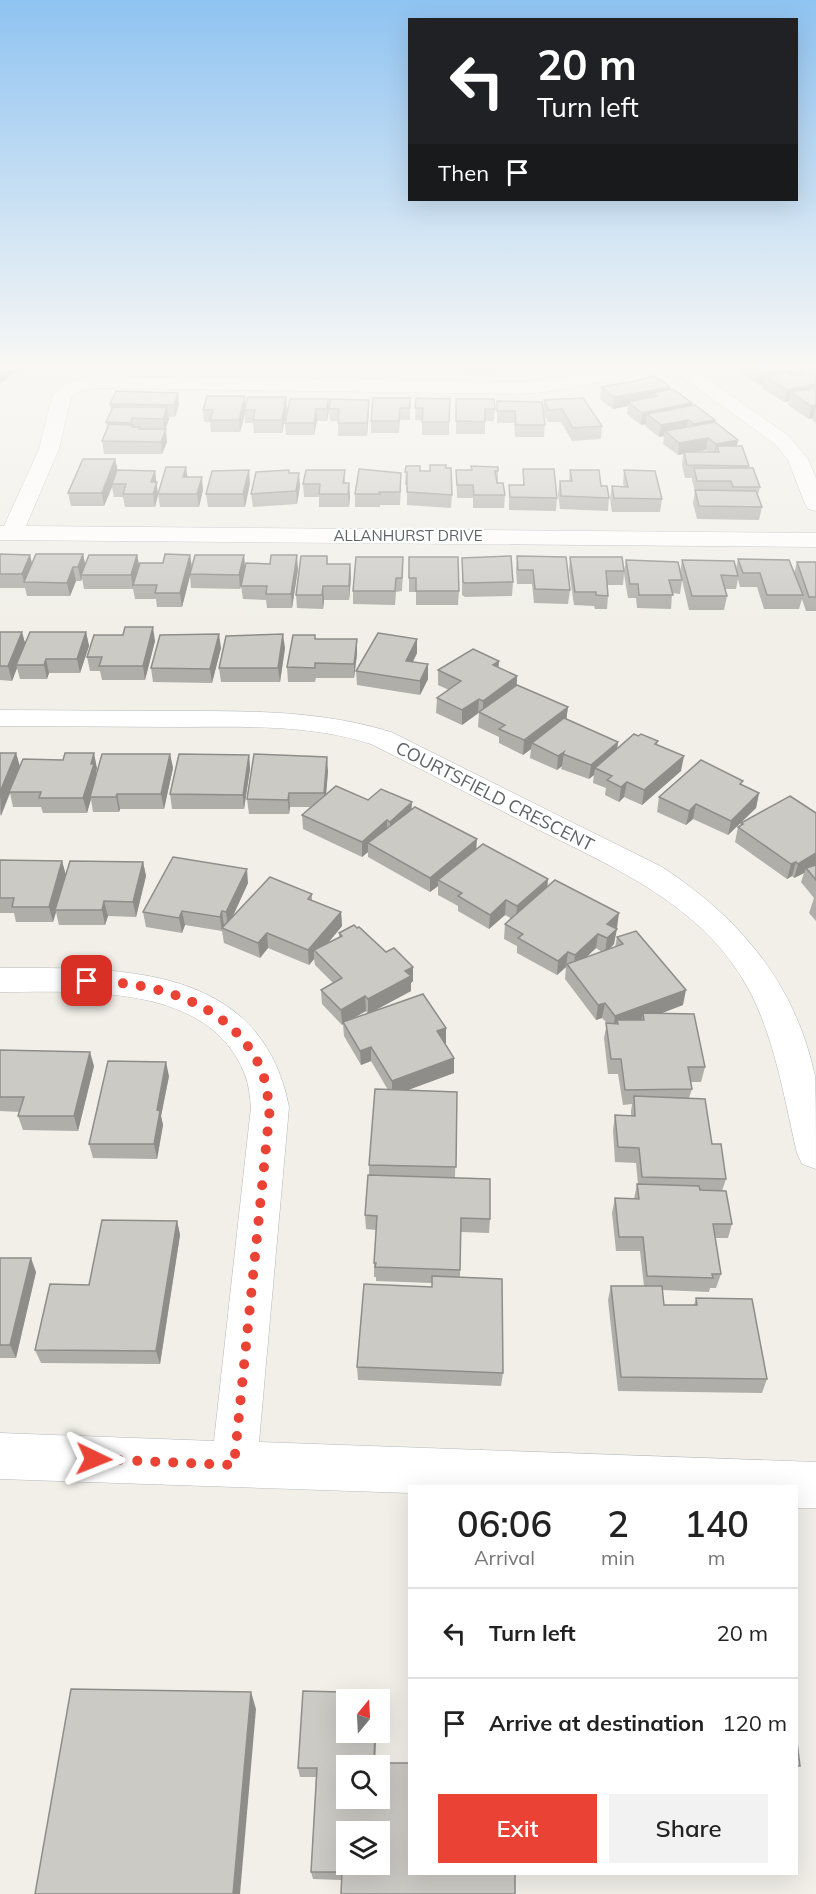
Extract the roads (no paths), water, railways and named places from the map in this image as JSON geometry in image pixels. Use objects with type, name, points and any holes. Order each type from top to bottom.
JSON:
[{"type":"street","points":[[6,533],[47,455]]},
{"type":"street","points":[[795,455],[816,504]]},
{"type":"street","name":"ALLANHURST DRIVE","points":[[6,533],[816,540]]},
{"type":"street","name":"COURTSFIELD CRESCENT","points":[[0,718],[266,719],[328,723],[381,738],[651,874],[699,908],[721,930],[758,975],[774,1006],[788,1046],[816,1153]]},
{"type":"street","points":[[0,980],[108,981],[147,986],[183,996],[235,1030],[250,1049],[263,1073],[270,1107],[234,1465]]},
{"type":"street","points":[[0,1456],[816,1485]]}]
